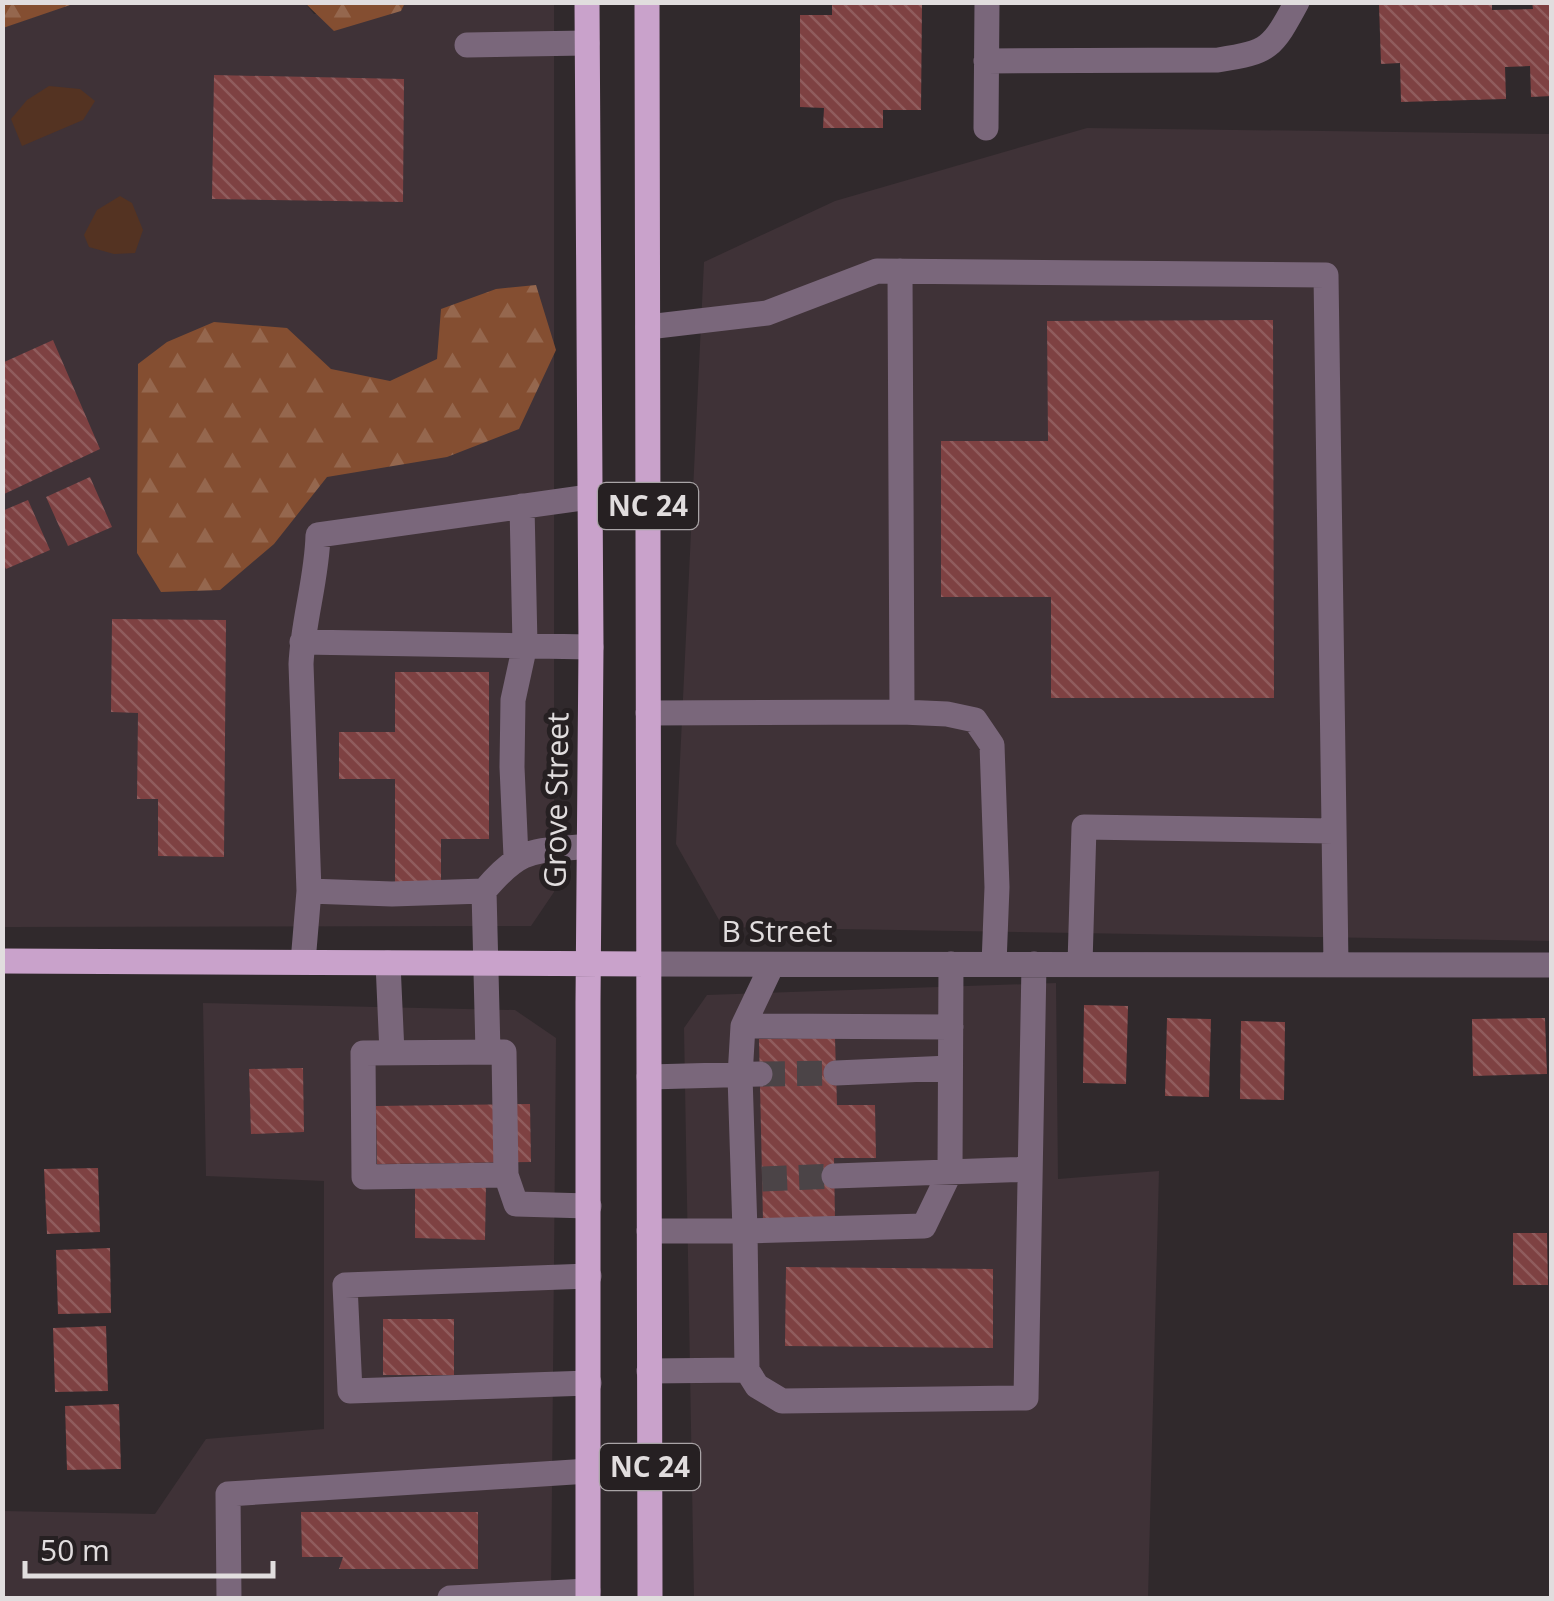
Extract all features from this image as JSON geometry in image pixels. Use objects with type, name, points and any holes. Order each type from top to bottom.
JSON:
[{"type":"main road","name":"Grove Street","points":[[587,2],[591,647],[588,1595]]},
{"type":"main road","name":"NC 24","points":[[647,2],[650,1598]]},
{"type":"main road","name":"B Street","points":[[2,961],[648,964]]},
{"type":"street","points":[[986,128],[987,2]]},
{"type":"street","points":[[986,61],[1218,60],[1254,54],[1276,42],[1297,2]]},
{"type":"street","points":[[466,45],[587,43]]},
{"type":"street","points":[[648,327],[767,313],[877,271],[1326,275],[1336,964]]},
{"type":"street","points":[[900,271],[902,712]]},
{"type":"street","points":[[303,962],[309,891],[302,757],[302,642],[318,562],[318,536],[589,497]]},
{"type":"street","points":[[516,857],[512,700],[525,645],[522,506]]},
{"type":"street","points":[[302,642],[591,647]]},
{"type":"street","points":[[648,713],[902,712],[975,720],[992,745],[997,887],[994,964]]},
{"type":"street","points":[[1080,964],[1084,827],[1333,832]]},
{"type":"street","points":[[488,1052],[484,891],[516,857],[588,846]]},
{"type":"street","points":[[309,891],[484,891]]},
{"type":"street","points":[[388,962],[392,1053]]},
{"type":"street","name":"B Street","points":[[648,964],[1552,965]]},
{"type":"street","points":[[649,1231],[924,1226],[950,1172],[951,964]]},
{"type":"street","points":[[772,965],[744,1026],[750,1075],[752,1179],[744,1231],[747,1370],[756,1386],[782,1402],[1026,1398],[1034,964]]},
{"type":"street","points":[[744,1026],[951,1026]]},
{"type":"street","points":[[506,1175],[364,1177],[363,1053],[504,1052],[506,1175],[516,1204],[589,1206]]},
{"type":"street","points":[[836,1073],[950,1068]]},
{"type":"street","points":[[648,1077],[750,1075]]},
{"type":"street","points":[[834,1176],[1030,1169]]},
{"type":"street","points":[[589,1276],[345,1285],[350,1390],[589,1383]]},
{"type":"street","points":[[649,1370],[747,1370]]},
{"type":"street","points":[[229,1598],[228,1494],[589,1471]]},
{"type":"street","points":[[450,1598],[588,1595]]},
{"type":"shaded area","points":[[76,2],[305,3],[314,14],[401,11],[405,3],[554,3],[554,892],[531,926],[3,927],[2,28]]},
{"type":"shaded area","points":[[49,86],[80,89],[95,101],[83,120],[22,146],[11,119],[27,100]]},
{"type":"shaded area","points":[[1087,128],[1551,134],[1551,941],[723,927],[676,844],[704,262],[835,201]]},
{"type":"shaded area","points":[[120,196],[132,203],[143,230],[135,253],[114,254],[89,247],[84,235],[97,210]]},
{"type":"shaded area","points":[[1056,983],[1058,1179],[1159,1171],[1148,1598],[694,1598],[684,1028],[707,995]]},
{"type":"shaded area","points":[[203,1003],[515,1010],[556,1038],[551,1598],[3,1598],[3,1511],[155,1514],[206,1439],[324,1429],[324,1181],[206,1176]]},
{"type":"green space","points":[[3,2],[76,2],[76,3],[3,28]]},
{"type":"green space","points":[[305,3],[405,3],[401,11],[334,31]]},
{"type":"green space","points":[[536,285],[556,350],[519,429],[447,457],[327,477],[274,544],[220,590],[161,592],[137,553],[138,364],[167,342],[214,322],[287,328],[331,369],[390,381],[437,359],[441,309],[496,289]]},
{"type":"building","points":[[832,2],[922,4],[921,110],[883,110],[883,128],[823,128],[824,108],[800,107],[800,15],[832,15]]},
{"type":"building","points":[[1492,2],[1492,10],[1533,9],[1532,2],[1552,2],[1552,96],[1531,97],[1530,66],[1505,67],[1506,99],[1401,102],[1400,63],[1381,64],[1379,5]]},
{"type":"building","points":[[214,75],[404,79],[403,202],[212,199]]},
{"type":"building","points":[[1273,320],[1274,698],[1051,698],[1051,597],[941,597],[941,441],[1048,441],[1047,321]]},
{"type":"building","points":[[53,340],[100,449],[2,495],[2,363]]},
{"type":"building","points":[[90,477],[112,527],[68,546],[46,497]]},
{"type":"building","points":[[28,500],[50,550],[6,569],[2,561],[2,511]]},
{"type":"building","points":[[112,619],[226,620],[224,857],[158,856],[158,799],[137,799],[138,713],[111,712]]},
{"type":"building","points":[[395,672],[489,672],[489,839],[441,839],[441,884],[395,884],[395,779],[339,779],[339,732],[395,732]]},
{"type":"building","points":[[1084,1005],[1128,1006],[1126,1084],[1083,1083]]},
{"type":"building","points":[[1167,1018],[1211,1019],[1209,1097],[1165,1096]]},
{"type":"building","points":[[1545,1018],[1547,1074],[1473,1076],[1472,1019]]},
{"type":"building","points":[[1241,1021],[1285,1022],[1284,1100],[1240,1099]]},
{"type":"building","points":[[835,1038],[837,1105],[875,1105],[876,1158],[834,1158],[835,1220],[763,1221],[759,1039]]},
{"type":"building","points":[[303,1068],[304,1132],[251,1134],[249,1069]]},
{"type":"building","points":[[530,1104],[531,1162],[377,1164],[376,1106]]},
{"type":"building","points":[[98,1168],[100,1232],[47,1234],[44,1169]]},
{"type":"building","points":[[415,1183],[486,1184],[485,1240],[415,1238]]},
{"type":"building","points":[[1513,1233],[1547,1233],[1548,1285],[1513,1285]]},
{"type":"building","points":[[110,1248],[111,1313],[58,1314],[56,1250]]},
{"type":"building","points":[[786,1267],[993,1269],[993,1348],[785,1346]]},
{"type":"building","points":[[383,1319],[454,1319],[454,1375],[383,1375]]},
{"type":"building","points":[[106,1326],[108,1391],[55,1392],[53,1328]]},
{"type":"building","points":[[119,1404],[121,1469],[67,1470],[65,1406]]},
{"type":"building","points":[[301,1512],[478,1512],[478,1569],[339,1569],[343,1557],[302,1557]]},
{"type":"tunnel","points":[[760,1074],[836,1073]]},
{"type":"tunnel","points":[[762,1179],[834,1176]]}]
